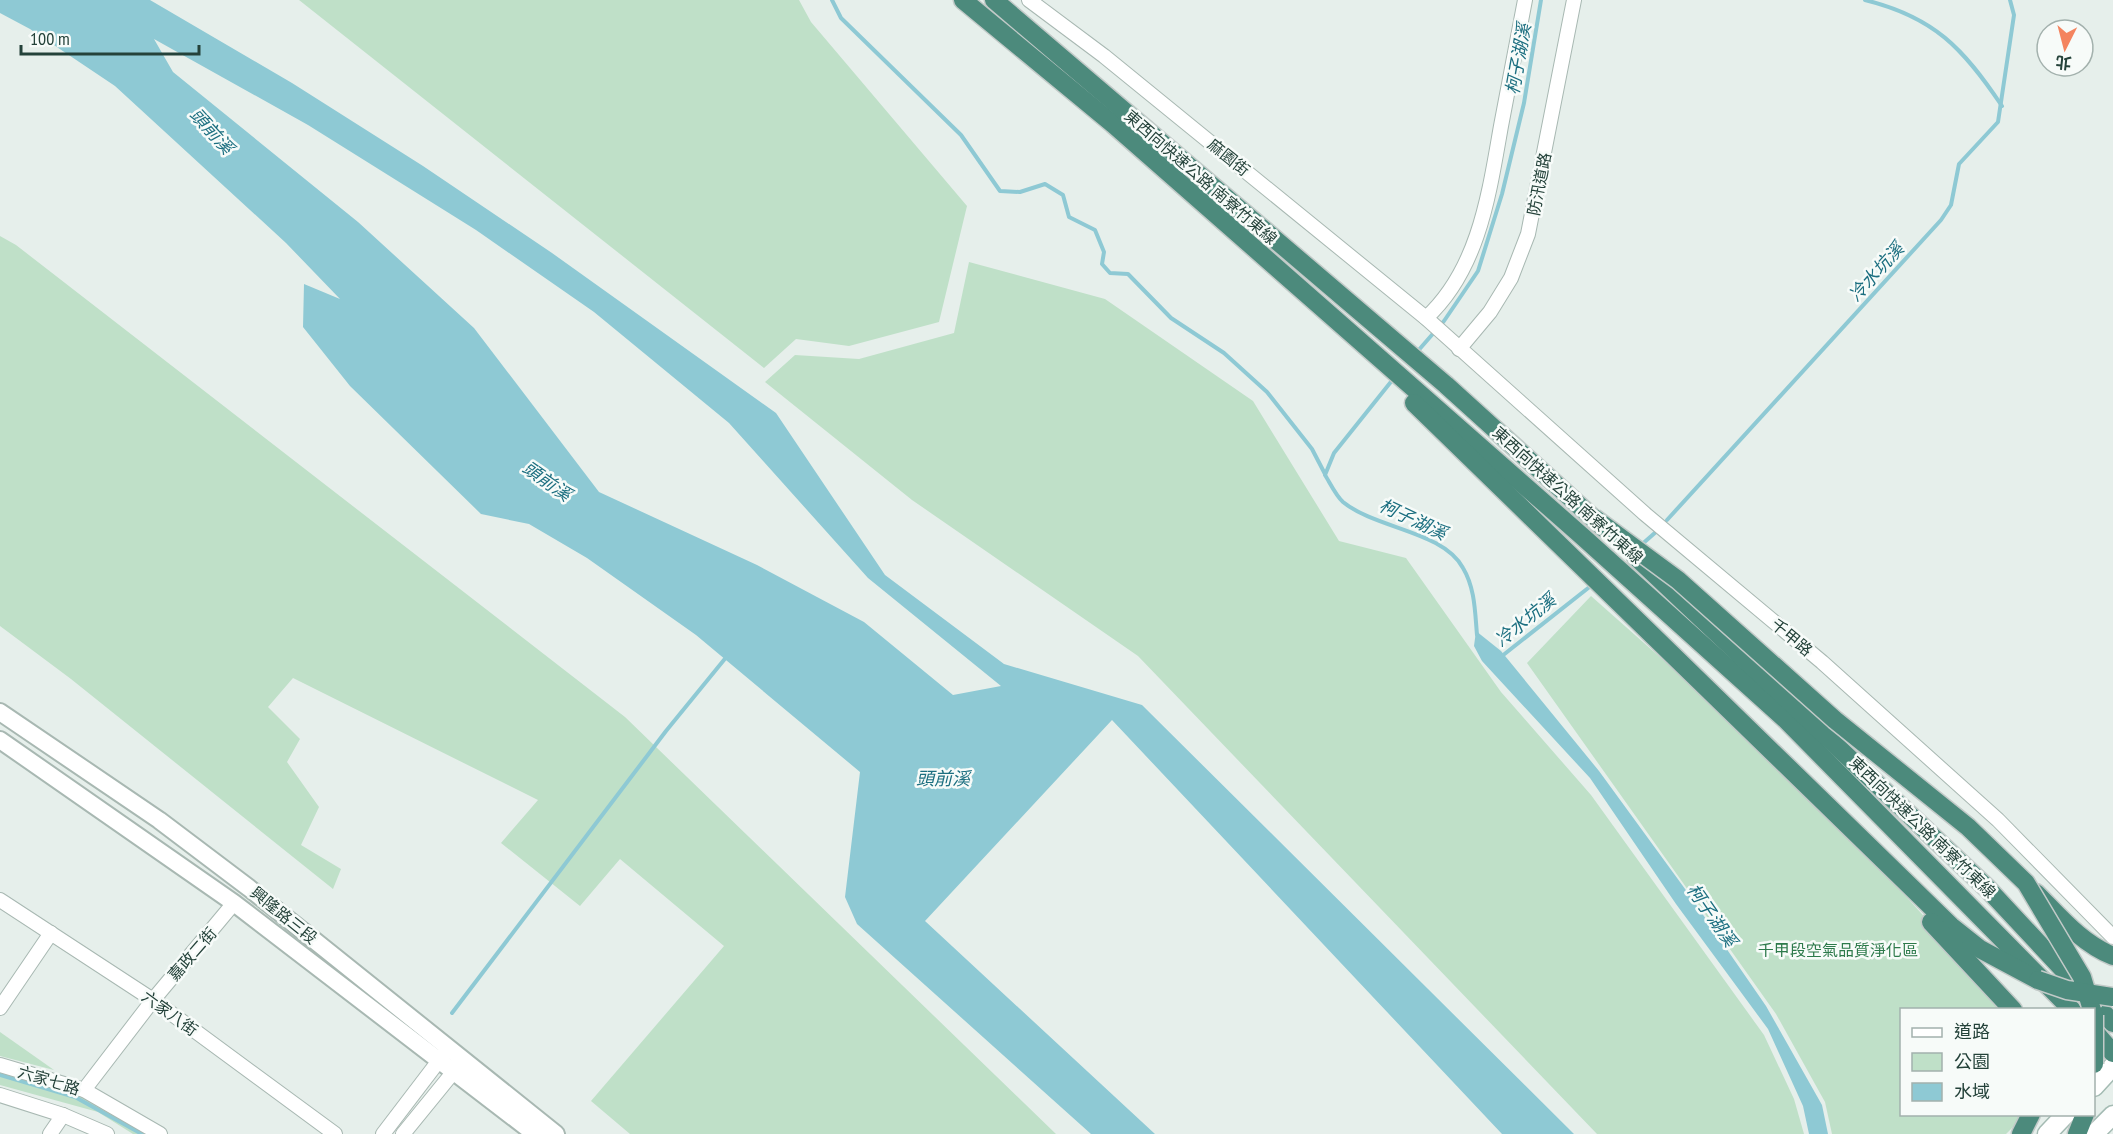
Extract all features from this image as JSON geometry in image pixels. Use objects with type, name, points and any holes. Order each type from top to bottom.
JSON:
[{"type":"highway","name":"東西向快速公路 南寮竹東線","points":[[963,0],[1113,124],[1791,713],[1987,888],[2113,1023]]},
{"type":"highway","name":"東西向快速公路 南寮竹東線","points":[[994,0],[1446,385],[1594,518],[1791,713],[2070,1008]]},
{"type":"highway","points":[[1317,303],[1384,374],[1951,926],[1980,949],[2038,980],[2067,990],[2113,997]]},
{"type":"highway","points":[[1594,518],[1678,580],[1834,720],[1968,827],[2075,933],[2099,950],[2113,956]]},
{"type":"highway","points":[[1856,834],[1892,879],[2011,1008]]},
{"type":"highway","points":[[2026,883],[2082,976],[2091,1008]]},
{"type":"highway","points":[[2095,1032],[2113,1053]]},
{"type":"highway","points":[[2021,1134],[2030,1116]]},
{"type":"highway","points":[[2077,1134],[2084,1116]]},
{"type":"main road","points":[[2095,1086],[2113,1066]]},
{"type":"main road","points":[[2094,1134],[2113,1115]]},
{"type":"main road","points":[[2047,1134],[2064,1116]]},
{"type":"street","name":"麻園街","points":[[1029,0],[1104,56],[1426,318],[1459,349]]},
{"type":"street","points":[[1426,318],[1444,301],[1466,264],[1482,221],[1526,0]]},
{"type":"street","name":"防汛道路","points":[[1459,349],[1490,312],[1511,278],[1528,234],[1574,0]]},
{"type":"street","name":"千甲路","points":[[1459,349],[1645,514],[1822,662],[1998,820],[2113,938]]},
{"type":"street","name":"興隆路三段","points":[[0,712],[159,820],[249,888],[451,1059],[535,1134]]},
{"type":"street","name":"興隆路三段","points":[[0,740],[234,903],[556,1134]]},
{"type":"street","name":"六家八街","points":[[0,900],[153,1000],[335,1134]]},
{"type":"street","name":"嘉政二街","points":[[84,1090],[153,1000],[234,903]]},
{"type":"street","points":[[0,1008],[51,933]]},
{"type":"street","points":[[383,1134],[451,1059]]},
{"type":"street","points":[[403,1134],[451,1059]]},
{"type":"street","name":"六家七路","points":[[0,1065],[84,1090],[160,1134]]},
{"type":"street","name":"六家七路","points":[[0,1095],[63,1115],[107,1134]]},
{"type":"street","points":[[50,1134],[63,1115]]},
{"type":"green space","points":[[299,0],[799,0],[811,22],[967,206],[939,322],[849,346],[796,339],[764,368]]},
{"type":"green space","points":[[0,236],[16,245],[625,717],[1056,1134],[630,1134],[591,1101],[724,946],[620,859],[580,906],[501,843],[538,800],[293,678],[268,707],[300,739],[287,762],[319,807],[301,845],[341,869],[333,889],[71,679],[0,626]]},
{"type":"green space","points":[[969,262],[1105,299],[1253,401],[1339,541],[1406,558],[1501,692],[1591,795],[1764,1035],[1794,1099],[1804,1134],[1597,1134],[1138,656],[912,500],[765,382],[795,355],[859,359],[954,333]]},
{"type":"green space","name":"千甲段空氣品質淨化區","points":[[1591,596],[1688,682],[1851,836],[2001,1001],[2004,1008],[1900,1008],[1900,1116],[2020,1116],[2018,1122],[2006,1134],[1832,1134],[1825,1102],[1776,1014],[1527,663]]},
{"type":"green space","points":[[0,1032],[54,1070],[0,1056]]},
{"type":"green space","points":[[0,1071],[73,1091],[148,1134],[133,1134],[98,1112],[0,1085]]},
{"type":"water","name":"頭前溪","points":[[0,0],[150,0],[292,83],[423,166],[552,253],[776,413],[885,575],[1004,664],[1142,705],[1574,1134],[1502,1134],[1112,720],[925,921],[1155,1134],[1091,1134],[857,924],[845,897],[860,772],[696,635],[587,558],[529,524],[481,514],[350,386],[303,327],[304,284],[340,299],[286,243],[115,86],[30,29],[0,13]],"holes":[[[154,39],[308,125],[476,230],[594,312],[729,423],[868,578],[1001,686],[953,695],[864,622],[757,565],[599,492],[474,328],[358,222],[173,72]]]},
{"type":"water","points":[[1476,631],[1501,651],[1599,771],[1688,893],[1766,1006],[1822,1105],[1828,1134],[1809,1134],[1803,1106],[1768,1029],[1676,904],[1590,778],[1482,661],[1474,646]]},
{"type":"waterway","points":[[832,0],[841,18],[961,135],[1000,191],[1020,192],[1045,184],[1063,195],[1069,217],[1095,230],[1104,252],[1102,264],[1110,273],[1128,274],[1171,318],[1224,353],[1267,392],[1312,449],[1325,474]]},
{"type":"waterway","name":"柯子湖溪","points":[[1417,352],[1444,321],[1478,271],[1502,194],[1524,103],[1541,0]]},
{"type":"waterway","points":[[1865,0],[1910,16],[1945,38],[1974,67],[2002,106]]},
{"type":"waterway","name":"冷水坑溪","points":[[1667,520],[1941,220],[1951,205],[1959,164],[1998,122],[2014,15],[2010,0]]},
{"type":"waterway","name":"柯子湖溪","points":[[1394,378],[1334,453],[1325,475],[1340,499],[1357,511],[1425,538],[1453,556],[1463,568],[1470,584],[1477,635]]},
{"type":"waterway","name":"冷水坑溪","points":[[1640,546],[1657,531]]},
{"type":"waterway","name":"冷水坑溪","points":[[1502,656],[1592,585]]},
{"type":"waterway","points":[[452,1013],[666,731],[728,655]]},
{"type":"waterway","points":[[0,1075],[75,1097],[142,1134]]}]
